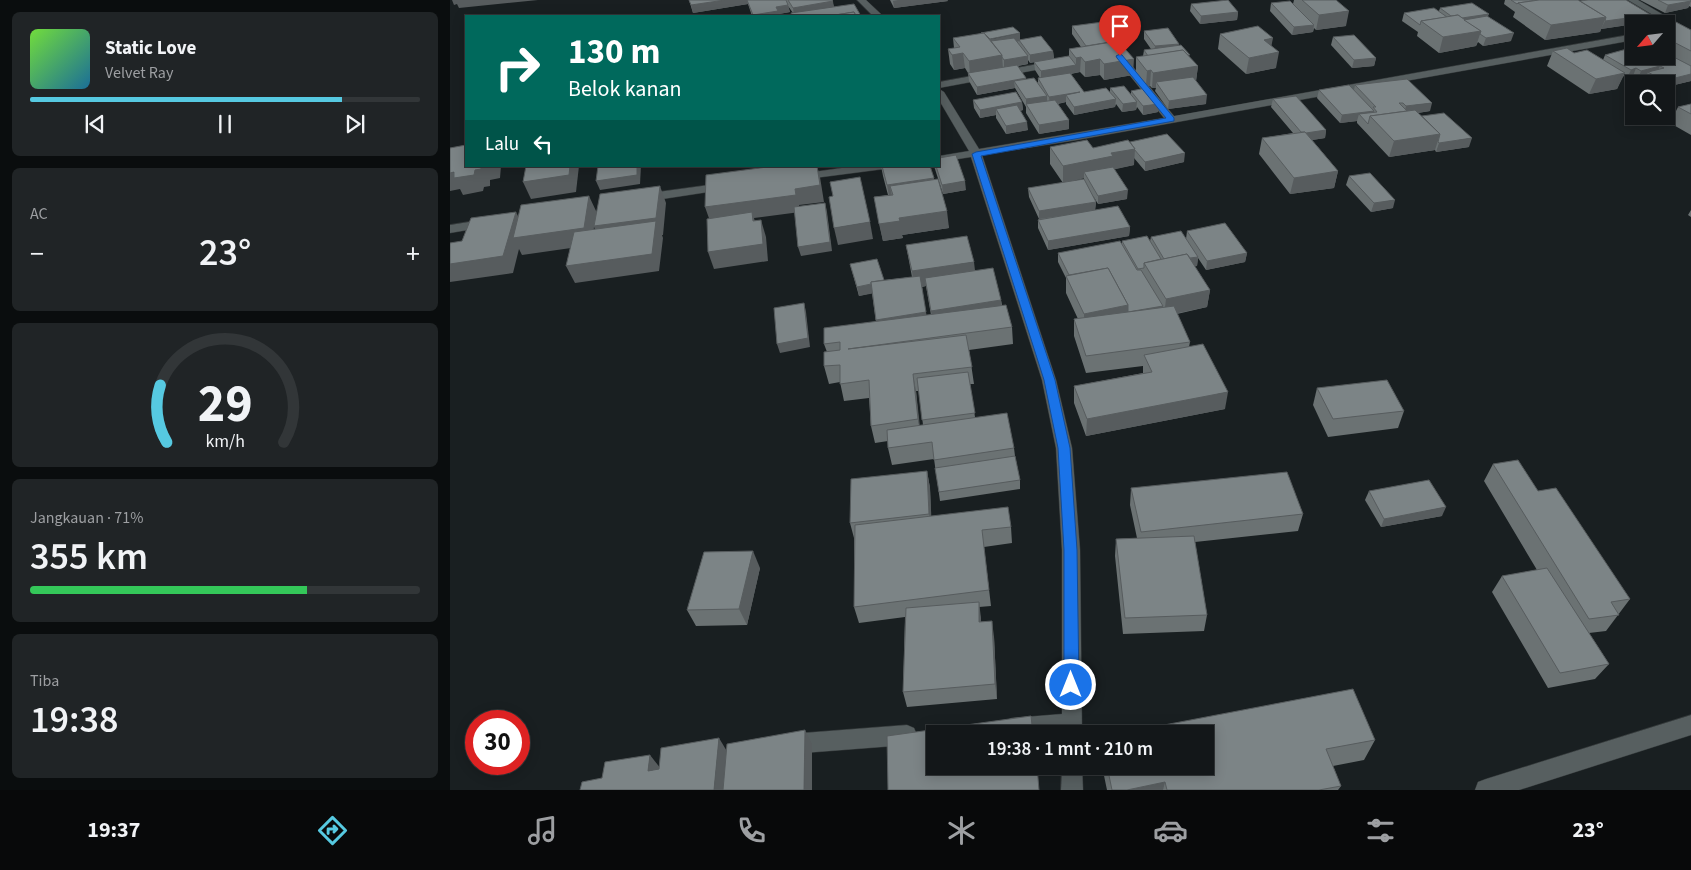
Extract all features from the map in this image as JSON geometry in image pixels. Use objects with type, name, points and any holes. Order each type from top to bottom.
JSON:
[{"type":"street","points":[[861,0],[877,15]]},
{"type":"street","points":[[1632,0],[1691,35]]},
{"type":"street","points":[[1675,30],[1691,27]]},
{"type":"street","points":[[940,159],[1171,120],[1625,39]]},
{"type":"street","points":[[1108,54],[1116,55],[1124,60],[1171,120]]},
{"type":"street","points":[[940,85],[1061,63]]},
{"type":"street","points":[[940,94],[976,154],[1050,380],[1064,448],[1071,550],[1072,725]]},
{"type":"street","points":[[785,179],[876,167]]},
{"type":"street","points":[[627,200],[736,186]]},
{"type":"street","points":[[450,229],[499,221]]},
{"type":"street","points":[[1486,790],[1691,725]]},
{"type":"street","points":[[775,745],[924,734]]},
{"type":"street","points":[[1072,775],[1072,790]]},
{"type":"building","points":[[689,0],[725,0],[691,5]]},
{"type":"building","points":[[747,0],[786,0],[788,5],[776,7],[778,11],[753,15]]},
{"type":"building","points":[[788,0],[832,0],[833,1],[793,8]]},
{"type":"building","points":[[1228,0],[1238,12],[1201,16],[1191,4]]},
{"type":"building","points":[[1302,0],[1336,0],[1349,11],[1319,15]]},
{"type":"building","points":[[1511,0],[1539,0],[1517,4]]},
{"type":"building","points":[[1539,0],[1578,0],[1606,17],[1551,25],[1518,3]]},
{"type":"building","points":[[1626,0],[1651,15],[1625,15],[1625,18],[1605,21],[1606,17],[1580,1]]},
{"type":"building","points":[[1658,0],[1691,0],[1691,1],[1668,5]]},
{"type":"building","points":[[1290,1],[1314,25],[1294,27],[1271,3]]},
{"type":"building","points":[[1472,3],[1489,14],[1462,18],[1458,15],[1451,16],[1440,8]]},
{"type":"building","points":[[854,4],[860,15],[856,15],[854,12],[835,15],[792,15],[791,13]]},
{"type":"building","points":[[1434,8],[1447,17],[1421,21],[1420,25],[1404,13]]},
{"type":"building","points":[[854,12],[856,15],[835,15]]},
{"type":"building","points":[[1458,15],[1481,31],[1443,37],[1421,21]]},
{"type":"building","points":[[1487,16],[1514,33],[1486,38],[1480,34],[1481,31],[1464,20]]},
{"type":"building","points":[[1103,22],[1116,41],[1086,46],[1072,26]]},
{"type":"building","points":[[1675,22],[1691,30],[1691,51],[1675,43]]},
{"type":"building","points":[[1258,26],[1273,38],[1264,40],[1279,52],[1249,58],[1220,34]]},
{"type":"building","points":[[1013,27],[1020,33],[990,39],[984,33],[981,33]]},
{"type":"building","points":[[1168,28],[1179,44],[1155,46],[1144,31]]},
{"type":"building","points":[[984,33],[1002,55],[969,61],[963,53],[952,55],[948,49],[960,47],[953,38]]},
{"type":"building","points":[[1354,35],[1376,58],[1354,60],[1333,37]]},
{"type":"building","points":[[1041,36],[1053,51],[1030,55],[1019,40]]},
{"type":"building","points":[[1014,38],[1028,56],[1004,60],[991,41]]},
{"type":"building","points":[[1118,41],[1134,59],[1104,64],[1100,59],[1085,62],[1081,57],[1076,58],[1069,49]]},
{"type":"building","points":[[1181,45],[1190,55],[1183,50],[1148,56],[1144,50]]},
{"type":"building","points":[[1567,48],[1574,53],[1587,50],[1625,73],[1596,79],[1553,51]]},
{"type":"building","points":[[1625,49],[1625,65],[1675,65],[1675,58],[1691,66],[1691,74],[1675,78],[1675,75],[1653,75],[1648,72],[1664,68],[1660,66],[1641,71],[1636,68],[1631,70],[1605,55]]},
{"type":"building","points":[[1183,50],[1198,66],[1153,73],[1151,70],[1147,71],[1136,57]]},
{"type":"building","points":[[1069,56],[1076,65],[1041,71],[1034,62]]},
{"type":"building","points":[[1017,65],[1026,78],[977,87],[968,73]]},
{"type":"building","points":[[1070,73],[1084,92],[1106,88],[1116,99],[1074,107],[1066,95],[1080,92],[1049,97],[1038,78]]},
{"type":"building","points":[[1193,77],[1207,95],[1169,101],[1156,82]]},
{"type":"building","points":[[1034,78],[1047,96],[1026,99],[1014,81]]},
{"type":"building","points":[[1407,79],[1432,103],[1406,106],[1403,103],[1399,103],[1407,111],[1370,116],[1368,124],[1359,114],[1377,112],[1373,107],[1376,107],[1355,85]]},
{"type":"building","points":[[1349,85],[1374,111],[1342,115],[1319,90]]},
{"type":"building","points":[[1124,86],[1137,102],[1123,104],[1110,88]]},
{"type":"building","points":[[1146,88],[1159,104],[1143,106],[1131,91]]},
{"type":"building","points":[[1016,92],[1022,102],[980,110],[973,100]]},
{"type":"building","points":[[1296,96],[1326,130],[1301,132],[1273,99]]},
{"type":"building","points":[[1055,100],[1069,120],[1039,125],[1026,104]]},
{"type":"building","points":[[1691,104],[1691,114],[1678,107]]},
{"type":"building","points":[[1017,105],[1027,122],[1006,126],[996,109]]},
{"type":"building","points":[[1415,110],[1440,134],[1394,141],[1370,116]]},
{"type":"building","points":[[1444,113],[1472,138],[1439,143],[1440,134],[1422,116]]},
{"type":"building","points":[[1305,132],[1338,171],[1294,178],[1262,138]]},
{"type":"building","points":[[1167,134],[1185,153],[1145,162],[1130,142]]},
{"type":"building","points":[[1087,140],[1093,148],[1128,140],[1135,149],[1111,153],[1113,156],[1063,166],[1050,147]]},
{"type":"building","points":[[465,145],[465,167],[481,167],[481,169],[475,170],[474,175],[454,178],[454,172],[450,173],[450,148]]},
{"type":"building","points":[[956,155],[965,181],[942,185],[936,167],[940,167],[940,158]]},
{"type":"building","points":[[526,167],[570,167],[569,175],[523,182]]},
{"type":"building","points":[[598,167],[637,167],[637,175],[596,181]]},
{"type":"building","points":[[767,167],[817,167],[820,185],[795,189],[796,195],[705,207],[706,175]]},
{"type":"building","points":[[882,167],[930,167],[934,178],[887,185]]},
{"type":"building","points":[[1113,167],[1128,190],[1098,196],[1084,172]]},
{"type":"building","points":[[1370,173],[1395,200],[1374,203],[1349,176]]},
{"type":"building","points":[[860,177],[870,222],[834,228],[829,197],[833,196],[830,182]]},
{"type":"building","points":[[938,179],[947,211],[899,218],[900,221],[879,224],[874,197],[893,195],[890,186]]},
{"type":"building","points":[[1084,179],[1096,202],[1039,211],[1028,188]]},
{"type":"building","points":[[660,186],[656,218],[594,226],[600,194]]},
{"type":"building","points":[[589,196],[584,228],[513,238],[521,205]]},
{"type":"building","points":[[825,203],[830,242],[798,247],[794,207]]},
{"type":"building","points":[[1118,206],[1130,227],[1048,241],[1038,220]]},
{"type":"building","points":[[516,212],[503,256],[450,264],[450,243],[462,241],[471,218]]},
{"type":"building","points":[[752,212],[753,221],[761,220],[763,244],[708,252],[707,219]]},
{"type":"building","points":[[656,221],[652,254],[566,266],[574,232]]},
{"type":"building","points":[[1225,223],[1247,253],[1207,261],[1187,231]]},
{"type":"building","points":[[1181,231],[1198,257],[1190,258],[1187,254],[1164,259],[1151,237]]},
{"type":"building","points":[[967,236],[974,262],[912,271],[906,245]]},
{"type":"building","points":[[1147,236],[1161,259],[1144,263],[1144,268],[1138,269],[1122,241]]},
{"type":"building","points":[[1120,241],[1137,270],[1141,270],[1163,306],[1128,312],[1128,305],[1108,268],[1069,275],[1058,253]]},
{"type":"building","points":[[1187,254],[1210,290],[1166,299],[1144,263]]},
{"type":"building","points":[[877,259],[884,280],[857,287],[850,264]]},
{"type":"building","points":[[993,268],[1001,300],[931,311],[925,278]]},
{"type":"building","points":[[1108,268],[1128,305],[1084,314],[1066,276]]},
{"type":"building","points":[[920,276],[926,312],[876,320],[871,282]]},
{"type":"building","points":[[804,303],[808,338],[777,344],[774,308]]},
{"type":"building","points":[[1006,305],[1012,327],[848,349],[966,335],[972,367],[913,374],[918,419],[871,426],[869,380],[840,384],[840,365],[824,366],[824,352],[840,350],[840,342],[824,344],[824,328]]},
{"type":"building","points":[[1174,306],[1190,342],[1086,356],[1074,319]]},
{"type":"building","points":[[1203,344],[1228,392],[1087,419],[1074,386],[1152,372],[1144,355]]},
{"type":"building","points":[[968,372],[975,413],[922,420],[917,378]]},
{"type":"building","points":[[1387,380],[1404,411],[1333,419],[1317,388]]},
{"type":"building","points":[[1007,413],[1014,448],[934,460],[932,442],[888,448],[887,430]]},
{"type":"building","points":[[1015,456],[1020,480],[939,492],[935,468]]},
{"type":"building","points":[[1518,460],[1538,491],[1556,488],[1630,599],[1611,602],[1619,615],[1589,619],[1493,464]]},
{"type":"building","points":[[927,471],[929,514],[850,523],[851,479]]},
{"type":"building","points":[[1287,472],[1303,514],[1141,532],[1131,488]]},
{"type":"building","points":[[1429,480],[1446,507],[1384,519],[1369,491]]},
{"type":"building","points":[[1008,507],[1011,527],[982,530],[989,590],[854,607],[855,525]]},
{"type":"building","points":[[1194,536],[1207,615],[1125,618],[1116,539]]},
{"type":"building","points":[[753,551],[739,609],[687,610],[704,552]]},
{"type":"building","points":[[1547,568],[1609,664],[1560,673],[1502,576]]},
{"type":"building","points":[[979,602],[979,622],[992,621],[995,684],[903,692],[906,608]]},
{"type":"building","points":[[1353,689],[1375,740],[1326,749],[1341,786],[1319,790],[1167,790],[1165,782],[1127,790],[1112,790],[1109,775],[1214,775],[1214,725],[1164,725]]},
{"type":"building","points":[[1031,716],[1032,725],[966,725]]},
{"type":"building","points":[[805,730],[804,790],[723,790],[727,744]]},
{"type":"building","points":[[926,731],[926,775],[1038,775],[1039,790],[888,790],[887,736]]},
{"type":"building","points":[[719,738],[714,790],[580,790],[582,782],[602,778],[605,762],[650,755],[648,771],[659,769],[661,748]]},
{"type":"route","points":[[1071,685],[1071,550],[1064,448],[1050,380],[976,154],[1171,120],[1120,56]]}]
